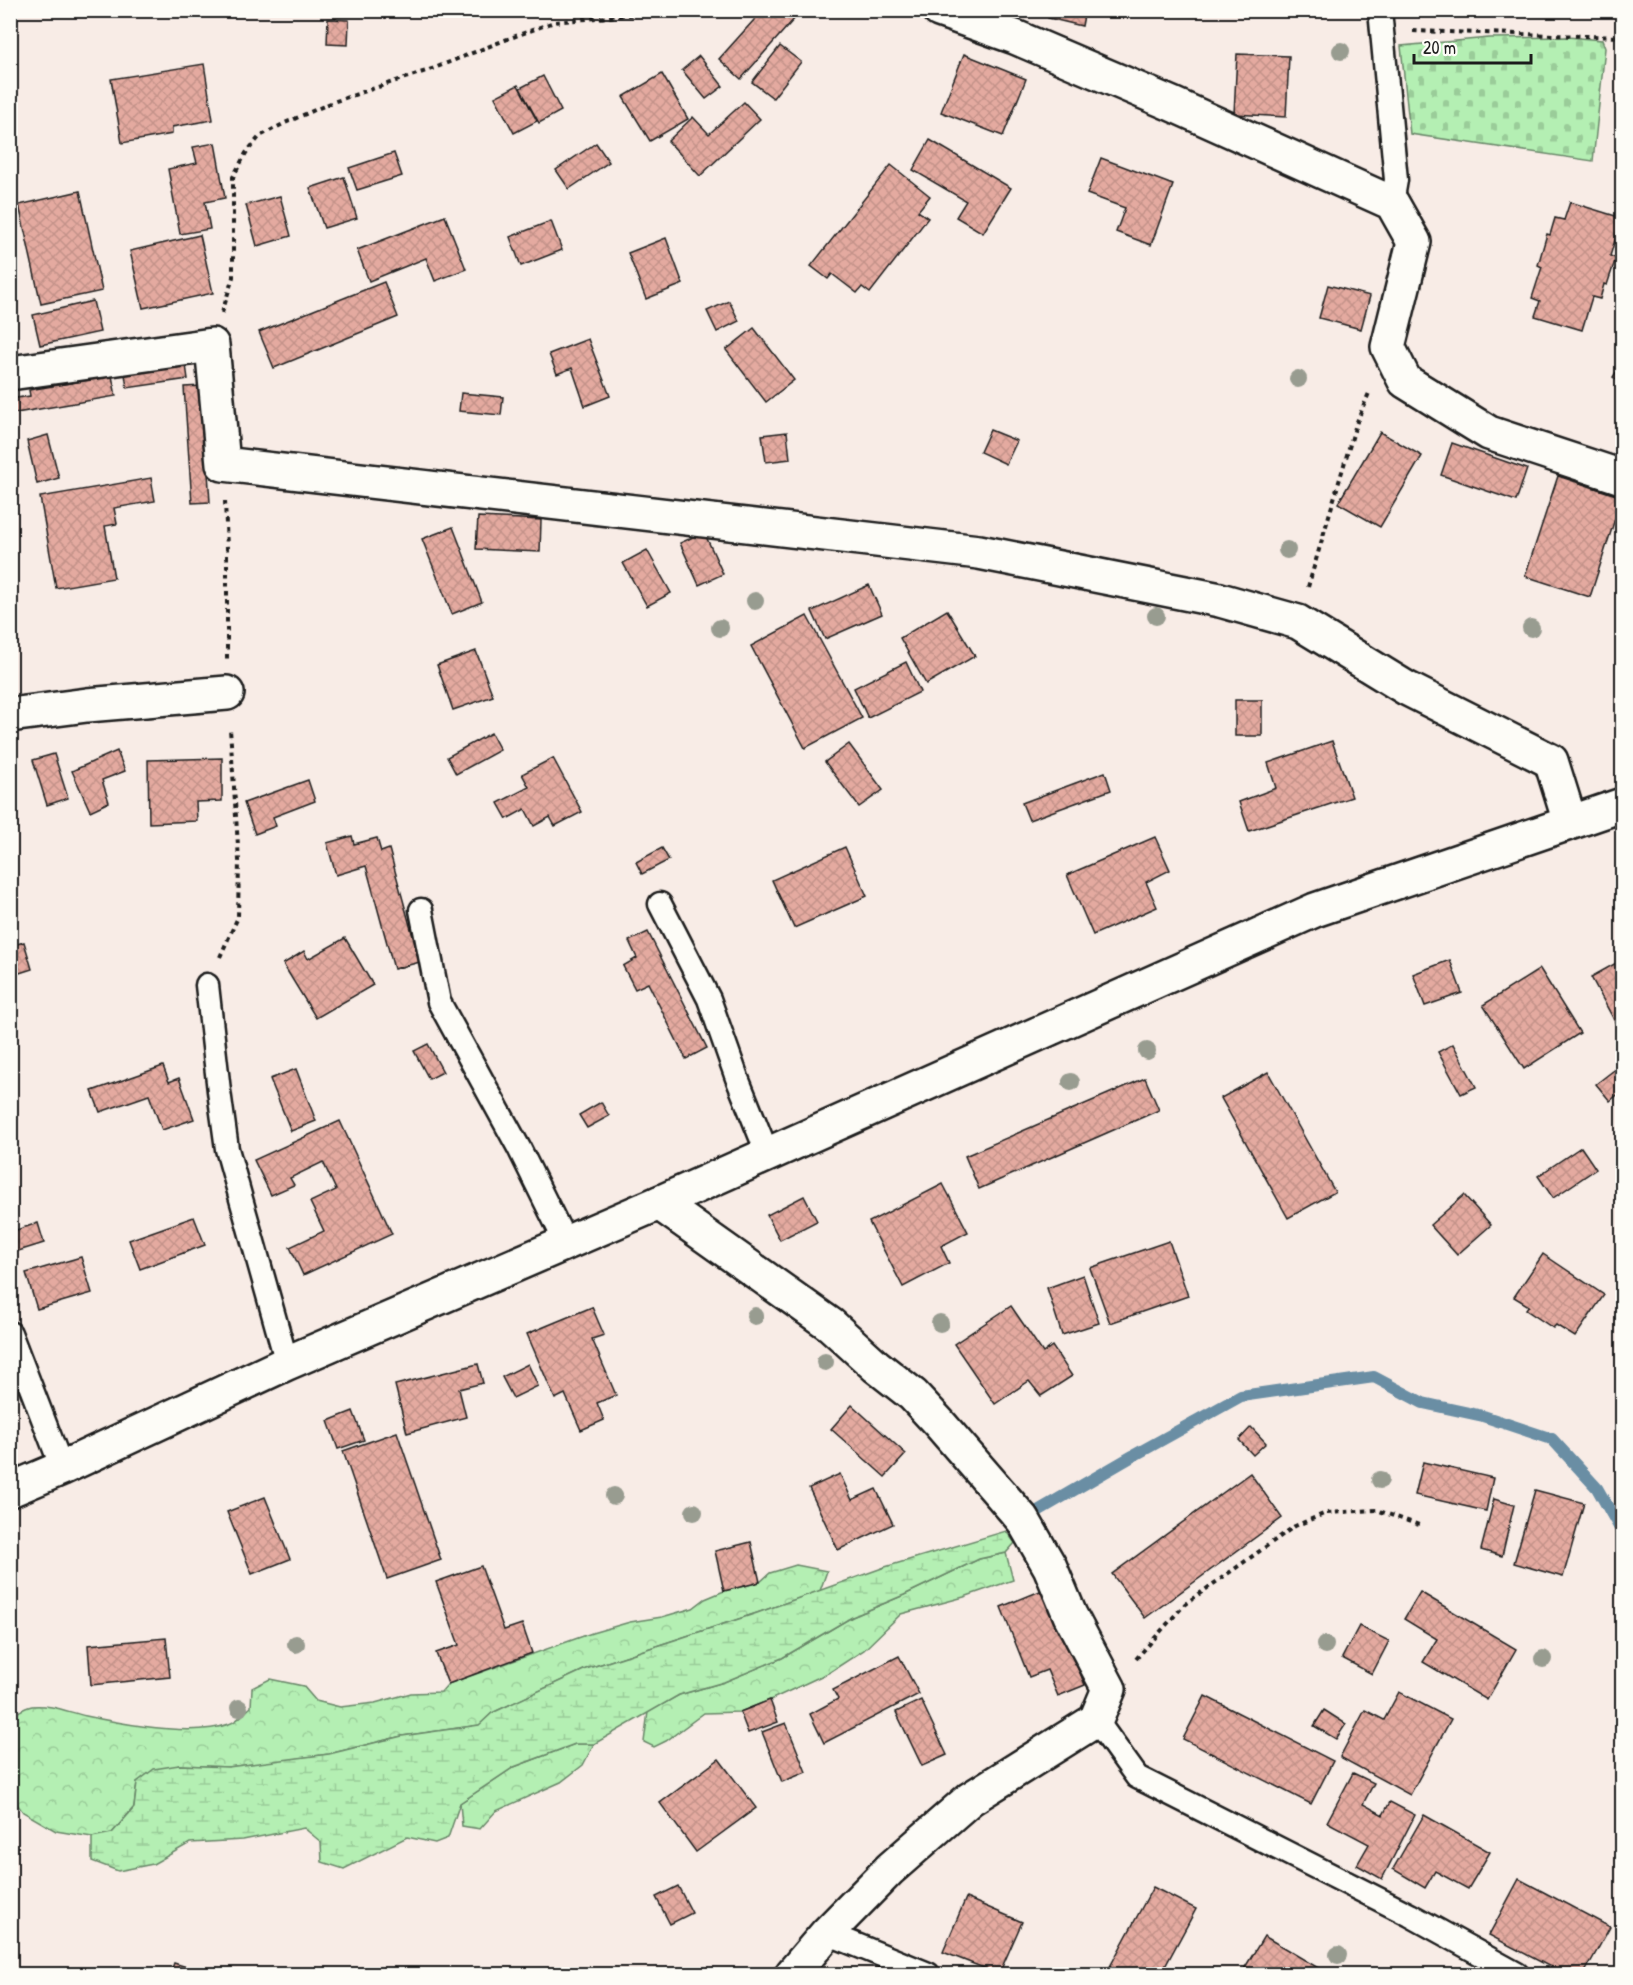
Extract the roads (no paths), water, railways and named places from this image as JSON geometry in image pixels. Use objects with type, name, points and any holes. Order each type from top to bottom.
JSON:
[{"type":"street","points":[[939,10],[1015,37],[1172,104],[1392,203],[1413,242],[1388,347],[1405,381],[1489,433],[1623,477]]},
{"type":"street","points":[[10,373],[212,345],[223,464],[979,552],[1220,600],[1298,622],[1406,688],[1551,761],[1570,822]]},
{"type":"street","points":[[10,715],[87,705],[227,693]]},
{"type":"street","points":[[10,1490],[287,1363],[768,1155],[1315,910],[1623,805]]},
{"type":"street","points":[[659,1203],[831,1325],[876,1366],[913,1395],[939,1423],[1023,1520],[1050,1568],[1070,1615],[1109,1689],[1096,1720],[970,1799],[890,1869],[827,1933],[792,1974]]},
{"type":"lane","points":[[1381,20],[1396,180],[1392,203]]},
{"type":"lane","points":[[660,904],[709,999],[768,1155]]},
{"type":"lane","points":[[421,910],[439,1002],[519,1148],[566,1243]]},
{"type":"lane","points":[[207,985],[227,1149],[287,1363]]},
{"type":"lane","points":[[10,1333],[62,1468]]},
{"type":"lane","points":[[1096,1720],[1137,1777],[1410,1916],[1516,1974]]},
{"type":"lane","points":[[827,1933],[928,1974]]},
{"type":"waterway","points":[[1024,1519],[1241,1396],[1374,1377],[1423,1403],[1483,1416],[1552,1439],[1597,1488],[1622,1532]]}]
